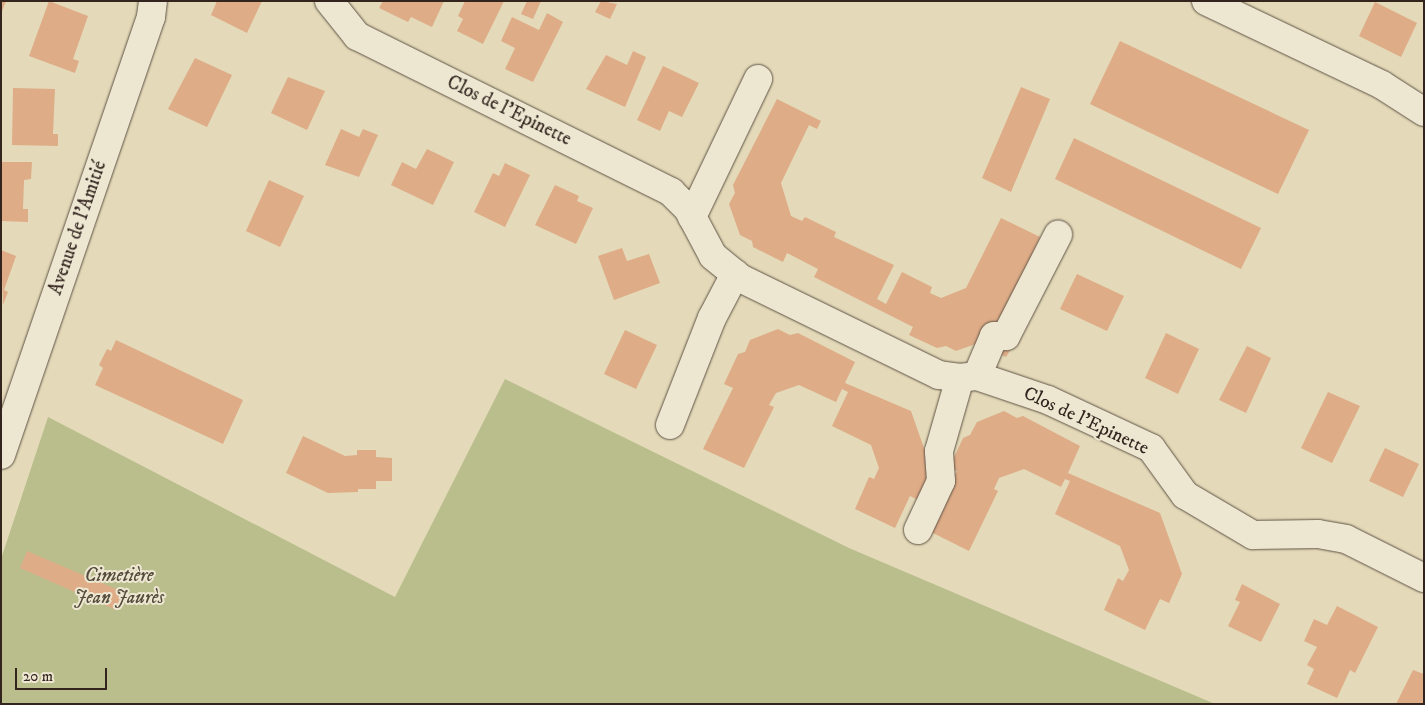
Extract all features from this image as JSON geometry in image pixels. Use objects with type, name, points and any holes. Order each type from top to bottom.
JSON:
[{"type":"street","name":"Avenue de l'Amitié","points":[[2,448],[151,17],[153,1]]},
{"type":"street","name":"Clos de l'Epinette","points":[[329,1],[357,36],[671,192],[692,216],[713,256],[735,274],[939,375],[969,377],[1048,400],[1151,448],[1185,495],[1253,535],[1318,534],[1346,539],[1424,578]]},
{"type":"street","points":[[1206,1],[1382,85],[1424,112]]},
{"type":"street","points":[[692,216],[758,79]]},
{"type":"street","points":[[918,530],[941,481],[939,451],[969,377],[994,336],[1006,336],[1058,235]]},
{"type":"street","points":[[670,425],[712,318],[735,274]]},
{"type":"green space","name":"Cimetière Jean Jaurès","points":[[505,379],[849,548],[1215,704],[1,704],[1,559],[48,417],[395,597]]},
{"type":"building","points":[[1,1],[6,1],[1,14]]},
{"type":"building","points":[[49,1],[88,16],[73,59],[79,61],[75,73],[29,56]]},
{"type":"building","points":[[217,1],[262,1],[247,33],[211,15]]},
{"type":"building","points":[[383,1],[444,1],[432,27],[411,17],[408,22],[379,8]]},
{"type":"building","points":[[465,1],[504,1],[483,44],[457,31],[463,19],[458,16]]},
{"type":"building","points":[[527,1],[541,1],[533,19],[521,14]]},
{"type":"building","points":[[601,1],[617,4],[610,19],[595,12]]},
{"type":"building","points":[[1375,2],[1417,23],[1401,57],[1359,36]]},
{"type":"building","points":[[547,13],[563,22],[533,82],[505,69],[515,48],[501,41],[512,17],[539,30]]},
{"type":"building","points":[[1120,41],[1309,130],[1278,194],[1090,104]]},
{"type":"building","points":[[633,51],[646,57],[625,107],[586,89],[606,55],[627,65]]},
{"type":"building","points":[[195,58],[232,75],[207,127],[168,109]]},
{"type":"building","points":[[663,66],[699,83],[682,117],[669,111],[660,131],[637,120]]},
{"type":"building","points":[[288,77],[325,91],[307,130],[271,113]]},
{"type":"building","points":[[1021,87],[1050,99],[1011,192],[982,178]]},
{"type":"building","points":[[13,88],[55,89],[53,134],[58,134],[58,146],[12,145]]},
{"type":"building","points":[[777,99],[821,121],[817,129],[809,125],[781,183],[791,216],[802,221],[805,217],[836,232],[834,237],[894,265],[877,299],[886,304],[902,272],[932,287],[930,293],[941,298],[966,288],[1001,218],[1040,237],[999,327],[984,341],[956,351],[946,346],[937,348],[909,335],[913,327],[814,277],[818,269],[787,253],[783,262],[753,247],[752,241],[740,235],[729,204],[735,193],[733,185]]},
{"type":"building","points":[[341,129],[359,137],[363,129],[378,135],[359,177],[325,165]]},
{"type":"building","points":[[1074,138],[1261,228],[1241,269],[1055,179]]},
{"type":"building","points":[[427,149],[454,162],[433,205],[391,185],[402,162],[416,169]]},
{"type":"building","points":[[1,162],[32,162],[31,179],[24,180],[23,209],[28,209],[28,222],[1,221]]},
{"type":"building","points":[[505,163],[530,175],[505,227],[474,212],[493,173],[499,176]]},
{"type":"building","points":[[269,180],[304,196],[280,247],[246,231]]},
{"type":"building","points":[[555,185],[579,196],[577,201],[593,208],[576,244],[535,225]]},
{"type":"building","points":[[622,248],[627,261],[649,254],[660,283],[614,300],[598,256]]},
{"type":"building","points":[[1,250],[16,256],[4,290],[8,292],[3,305]]},
{"type":"building","points":[[1077,274],[1124,296],[1107,331],[1060,309]]},
{"type":"building","points":[[778,329],[790,335],[798,333],[855,362],[845,383],[911,411],[932,471],[918,500],[910,496],[895,528],[855,509],[869,477],[874,479],[879,468],[871,445],[832,426],[848,392],[842,389],[836,402],[799,385],[776,393],[769,405],[774,407],[744,468],[703,449],[733,388],[724,384],[738,354],[745,352],[750,340]]},
{"type":"building","points":[[625,330],[657,345],[636,389],[604,374]]},
{"type":"building","points":[[1166,333],[1199,349],[1178,394],[1145,378]]},
{"type":"building","points":[[116,340],[243,400],[223,444],[95,385],[103,368],[99,365],[107,349],[111,351]]},
{"type":"building","points":[[999,343],[1011,349],[1006,357],[995,352]]},
{"type":"building","points":[[1247,346],[1271,358],[1246,413],[1219,400]]},
{"type":"building","points":[[1328,392],[1360,406],[1332,463],[1301,448]]},
{"type":"building","points":[[1004,411],[1017,418],[1023,416],[1080,446],[1068,473],[1160,513],[1182,574],[1169,603],[1160,599],[1145,630],[1104,610],[1118,578],[1123,581],[1129,570],[1120,546],[1055,514],[1070,481],[1065,479],[1061,487],[1024,469],[999,478],[994,489],[998,491],[969,551],[929,531],[957,471],[949,468],[963,438],[970,435],[977,422]]},
{"type":"building","points":[[303,436],[345,456],[357,455],[357,450],[376,450],[376,457],[392,458],[392,481],[376,481],[376,489],[328,493],[286,473]]},
{"type":"building","points":[[1385,448],[1419,464],[1403,497],[1369,481]]},
{"type":"building","points":[[27,551],[123,592],[116,610],[20,568]]},
{"type":"building","points":[[1242,584],[1280,604],[1261,642],[1228,626],[1240,602],[1235,600]]},
{"type":"building","points":[[1337,606],[1378,627],[1355,673],[1350,670],[1337,698],[1307,684],[1314,669],[1307,665],[1317,647],[1304,641],[1314,619],[1327,625]]},
{"type":"building","points":[[1413,670],[1424,674],[1424,704],[1396,704]]}]
